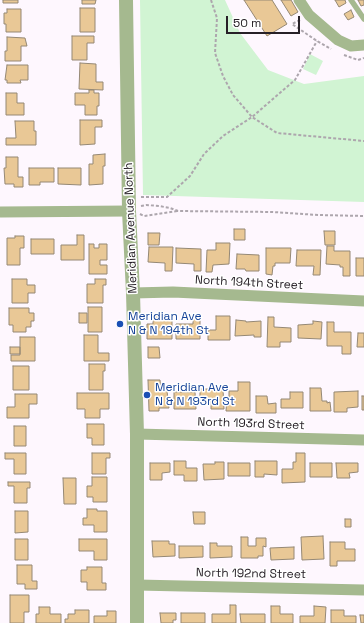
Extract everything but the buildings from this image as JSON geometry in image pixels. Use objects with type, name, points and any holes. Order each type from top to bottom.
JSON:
[{"type":"street","name":"Meridian Avenue North","points":[[126,0],[129,211],[137,434],[137,623]]},
{"type":"street","points":[[299,0],[309,15],[338,40],[351,46],[364,45]]},
{"type":"street","points":[[0,212],[129,211]]},
{"type":"street","name":"North 194th Street","points":[[133,293],[173,292],[364,301]]},
{"type":"street","name":"North 193rd Street","points":[[137,434],[364,440]]},
{"type":"street","name":"North 192nd Street","points":[[137,585],[364,590]]},
{"type":"lane","points":[[352,0],[364,19]]},
{"type":"path","points":[[211,0],[217,18],[215,53],[223,76],[233,95],[252,117],[277,133],[364,141]]},
{"type":"path","points":[[141,197],[167,197],[190,176],[204,154],[223,136],[252,117],[295,80],[317,41]]},
{"type":"path","points":[[129,211],[146,205],[170,208],[178,211]]},
{"type":"path","points":[[129,211],[144,216],[178,211],[273,212],[318,216],[364,216]]},
{"type":"green space","points":[[140,0],[225,0],[240,33],[268,70],[304,84],[364,76],[364,202],[143,195]]},
{"type":"green space","points":[[310,54],[323,61],[316,75],[303,69]]},
{"type":"place","name":"Meridian Ave N & N 194th St","points":[[120,324]]},
{"type":"place","name":"Meridian Ave N & N 193rd St","points":[[147,395]]}]
